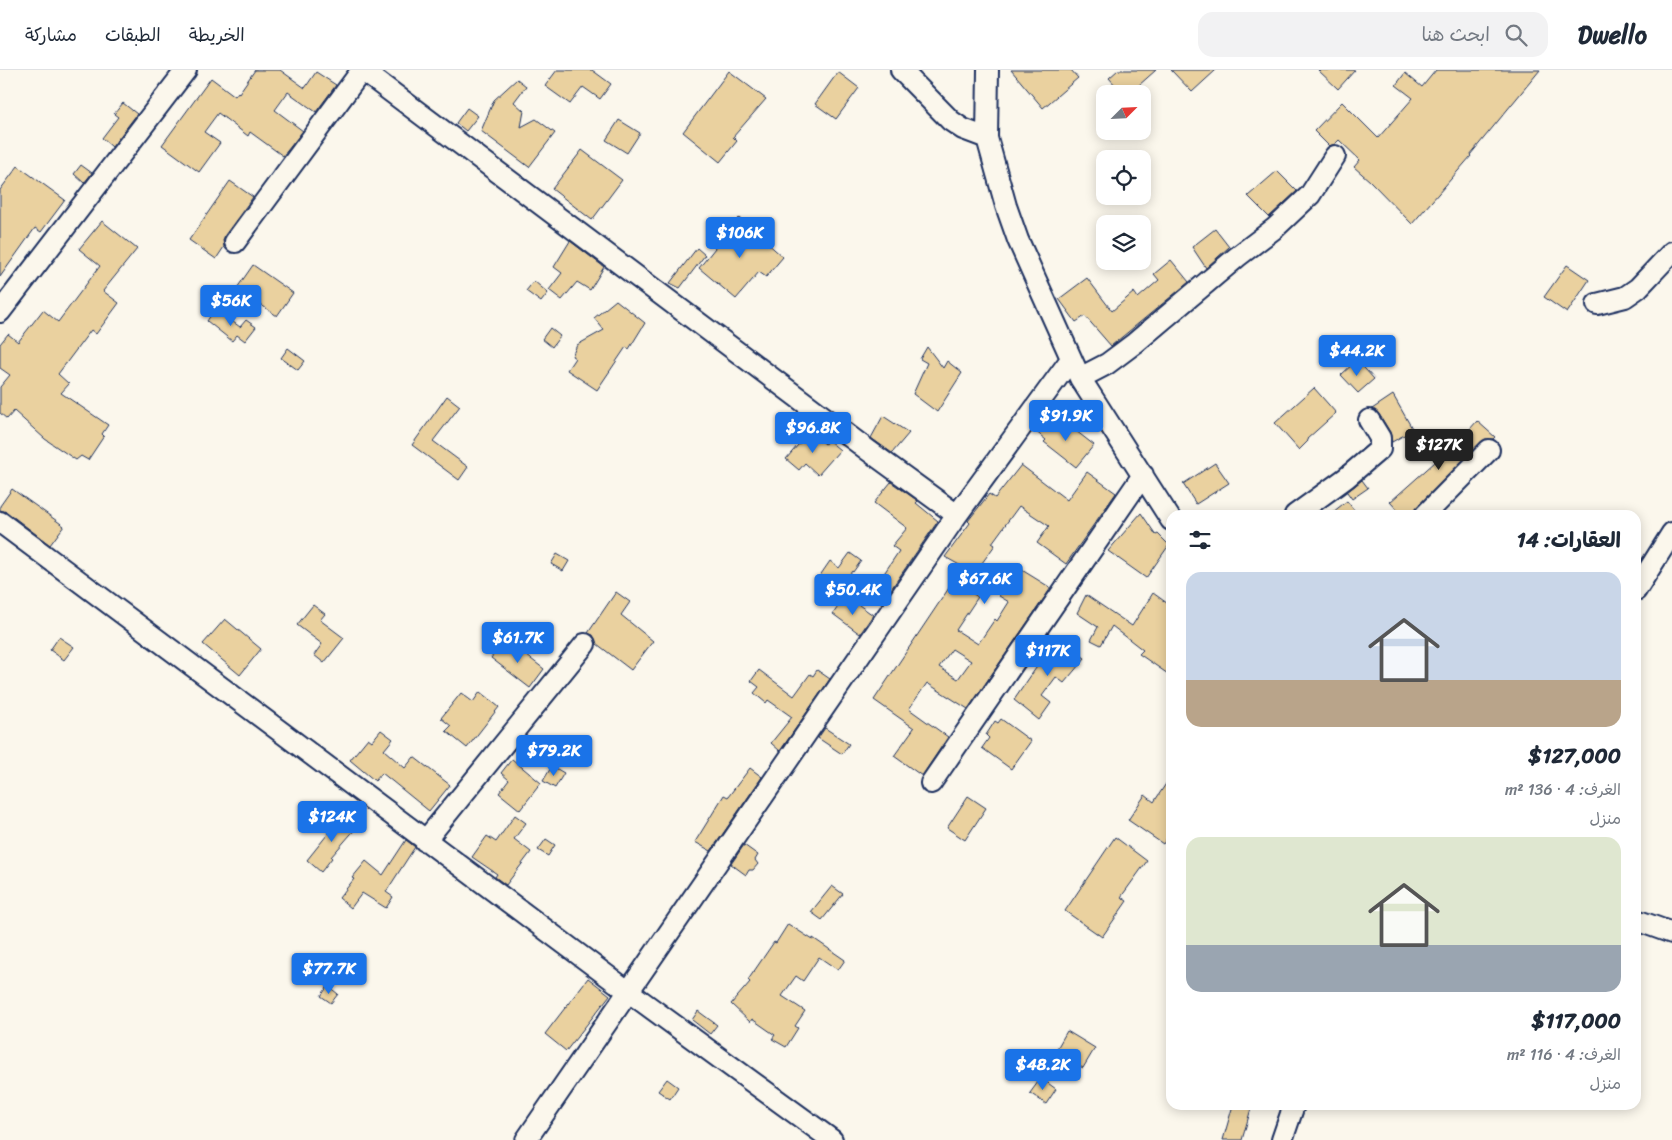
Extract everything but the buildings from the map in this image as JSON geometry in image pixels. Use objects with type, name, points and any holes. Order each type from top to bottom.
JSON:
[{"type":"street","points":[[0,312],[186,70]]},
{"type":"street","points":[[235,242],[362,70],[957,515]]},
{"type":"street","points":[[901,70],[951,120],[963,129],[987,138]]},
{"type":"street","points":[[988,70],[987,138],[1006,206],[1018,240],[1080,378],[1166,512]]},
{"type":"street","points":[[1080,378],[1107,364],[1135,343],[1237,257],[1275,228],[1310,195],[1335,156]]},
{"type":"street","points":[[1597,304],[1625,297],[1638,288],[1672,252]]},
{"type":"street","points":[[526,1140],[957,515],[1071,359]]},
{"type":"street","points":[[1302,510],[1346,478],[1380,449],[1380,438],[1369,420]]},
{"type":"street","points":[[1430,510],[1489,450]]},
{"type":"street","points":[[931,783],[1143,475]]},
{"type":"street","points":[[0,522],[425,841],[832,1140]]},
{"type":"street","points":[[1641,582],[1672,533]]},
{"type":"street","points":[[425,841],[585,644]]},
{"type":"street","points":[[1641,922],[1672,933]]},
{"type":"street","points":[[1287,1138],[1293,1110]]}]
